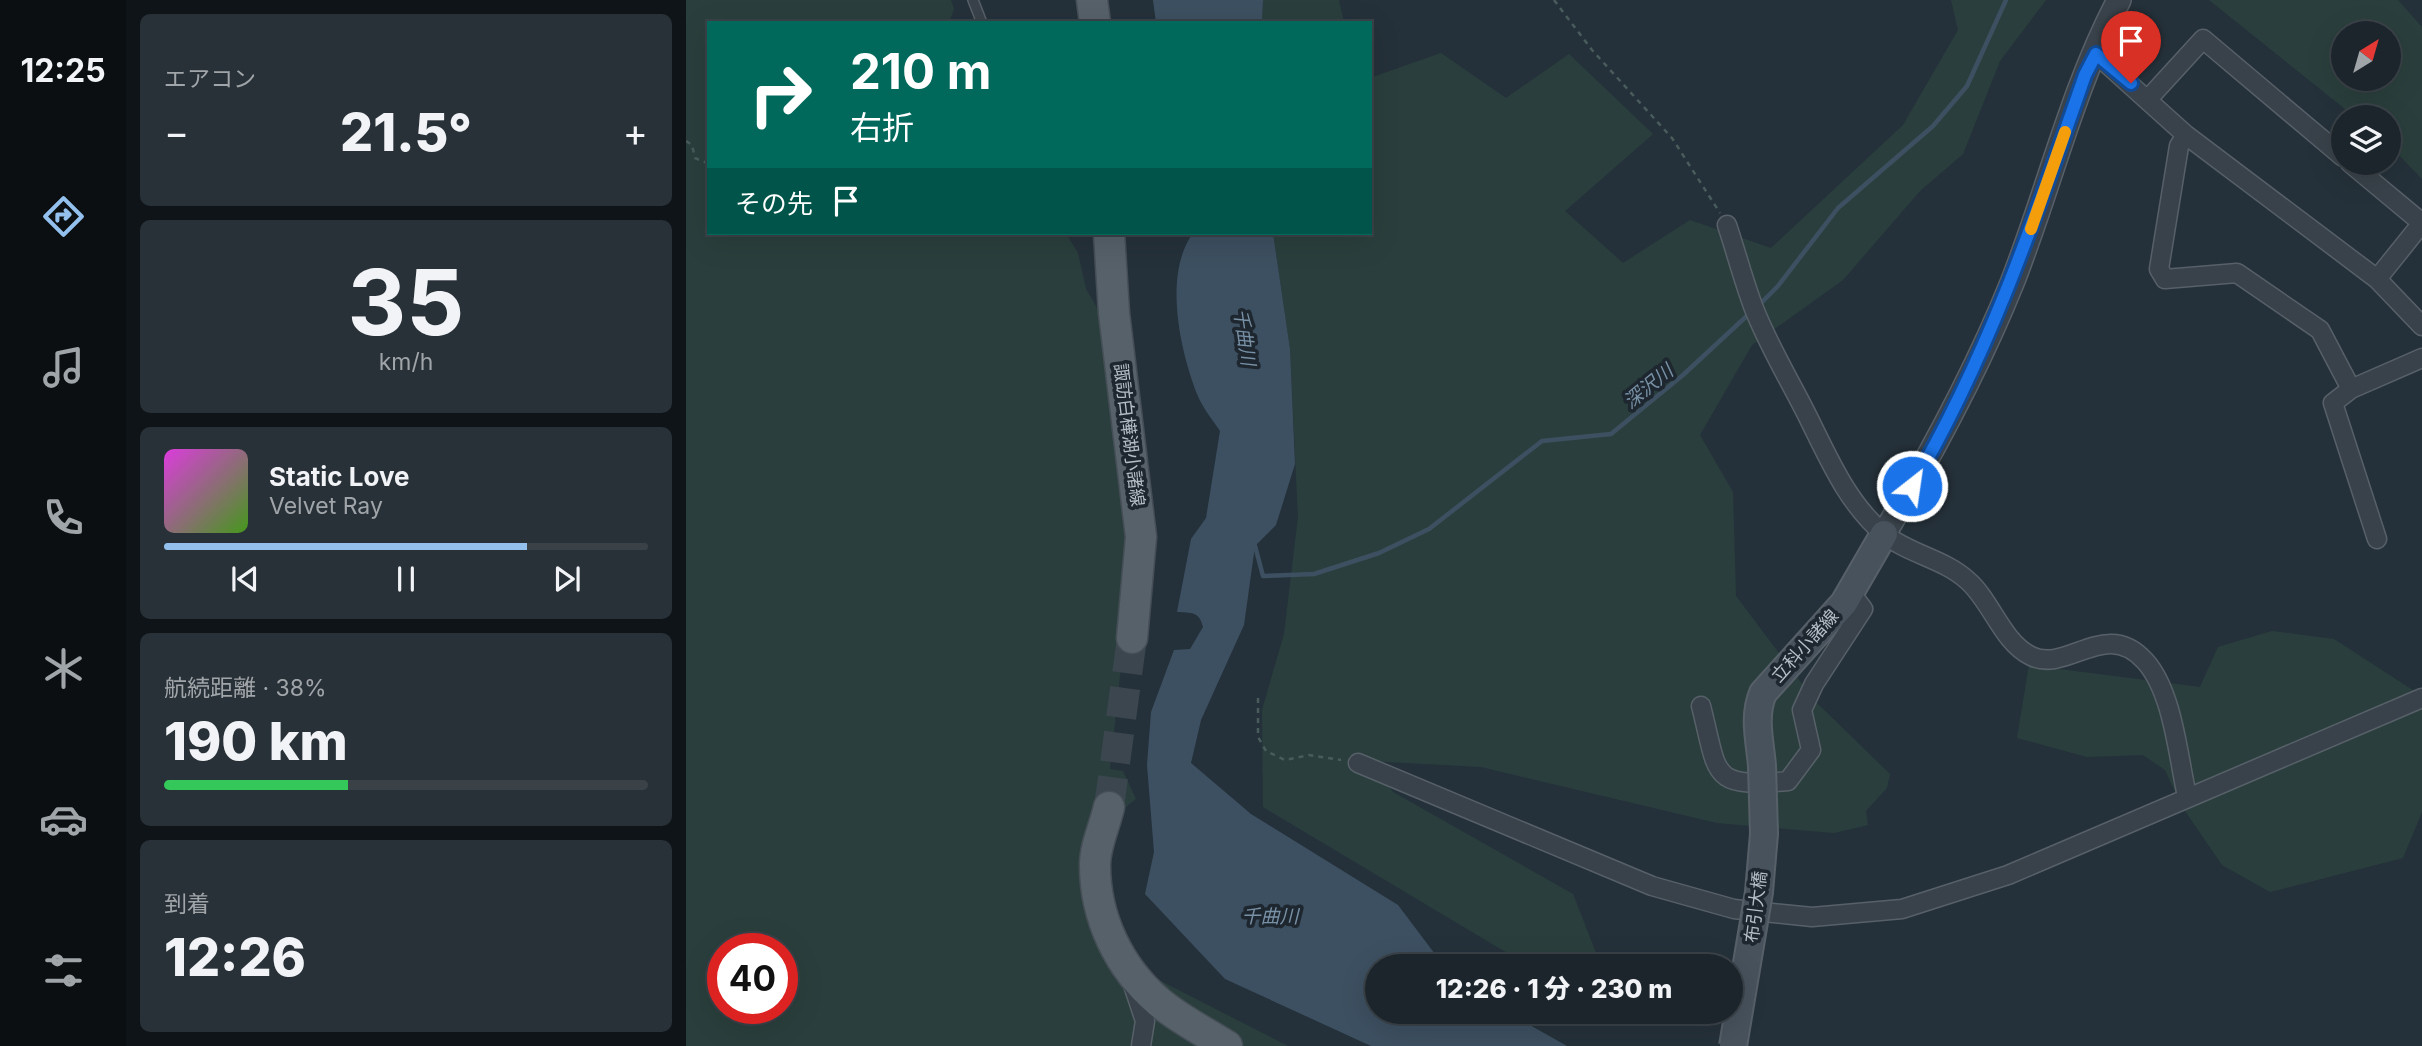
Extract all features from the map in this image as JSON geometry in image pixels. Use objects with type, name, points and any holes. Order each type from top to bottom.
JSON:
[{"type":"main road","points":[[1092,0],[1095,21]]},
{"type":"main road","name":"諏訪白樺湖小諸線","points":[[1109,235],[1114,313],[1140,526],[1132,638]]},
{"type":"main road","name":"立科小諸線","points":[[1762,766],[1757,723],[1758,705],[1763,693],[1815,639],[1850,592],[1884,534]]},
{"type":"main road","name":"布引大橋","points":[[1733,1046],[1759,892],[1764,834],[1762,766]]},
{"type":"main road","points":[[1109,807],[1095,862],[1097,898],[1107,931],[1130,973],[1160,1003],[1227,1046]]},
{"type":"street","points":[[1884,534],[1926,463],[1976,366],[2012,283],[2085,75],[2119,0]]},
{"type":"street","points":[[2149,98],[2203,39],[2331,147]]},
{"type":"street","points":[[2096,54],[2149,98],[2186,135],[2376,279],[2422,326]]},
{"type":"street","points":[[2186,135],[2179,146],[2159,270],[2165,279],[2237,273],[2320,330],[2350,389]]},
{"type":"street","points":[[2364,175],[2422,223],[2376,279]]},
{"type":"street","points":[[1727,225],[1753,306],[1840,483],[1884,534],[1968,580],[2011,637],[2033,658],[2051,659],[2094,645],[2113,644],[2129,648],[2144,660],[2159,680],[2166,701],[2187,796]]},
{"type":"street","points":[[2377,539],[2333,403],[2350,389],[2422,358]]},
{"type":"street","points":[[1701,706],[1717,768],[1730,780],[1746,785],[1788,781],[1811,750],[1802,710],[1814,684],[1863,609],[1850,592]]},
{"type":"street","points":[[1358,763],[1651,886],[1707,904],[1785,916],[1902,909],[2008,875],[2187,796],[2422,698]]},
{"type":"street","points":[[1130,973],[1133,991],[1145,1021],[1141,1046]]},
{"type":"lane","points":[[973,0],[981,21]]},
{"type":"path","points":[[1555,0],[1592,50],[1672,138],[1727,225]]},
{"type":"path","points":[[686,141],[692,145],[695,158],[707,163]]},
{"type":"path","points":[[1258,698],[1258,737],[1266,751],[1285,760],[1309,755],[1358,763]]},
{"type":"green space","points":[[686,0],[951,0],[954,9],[950,21],[707,21],[707,235],[1067,235],[1078,253],[1086,289],[1103,318],[1132,505],[1126,620],[1110,769],[1123,771],[1136,799],[1118,813],[1107,809],[1108,954],[1288,1046],[686,1046]]},
{"type":"green space","points":[[1263,0],[1339,0],[1344,21],[1262,21]]},
{"type":"green space","points":[[1951,0],[2046,0],[2000,61],[1963,154],[1920,191],[1843,280],[1752,345],[1700,435],[1733,492],[1736,596],[1815,701],[1890,774],[1887,788],[1866,811],[1868,825],[1834,833],[1717,823],[1481,767],[1369,761],[1393,792],[1573,894],[1596,954],[1509,954],[1263,807],[1262,710],[1284,634],[1298,517],[1290,349],[1273,235],[1372,235],[1372,77],[1441,53],[1506,98],[1569,54],[1653,134],[1565,211],[1623,263],[1690,220],[1771,248],[1903,125],[1958,30]]},
{"type":"green space","points":[[2209,0],[2398,0],[2422,27],[2422,179],[2401,157],[2401,105],[2340,105]]},
{"type":"green space","points":[[2272,631],[2334,639],[2422,696],[2422,812],[2403,858],[2270,892],[2222,865],[2181,805],[2165,770],[2143,755],[2087,757],[2017,738],[2029,665],[2200,687],[2218,647]]},
{"type":"water","points":[[1153,0],[1263,0],[1262,21],[1156,21]]},
{"type":"water","name":"千曲川","points":[[1192,235],[1273,235],[1290,349],[1295,464],[1276,525],[1255,546],[1244,625],[1201,720],[1191,763],[1251,814],[1398,905],[1435,954],[1365,954],[1365,1024],[1528,1024],[1567,1046],[1371,1046],[1225,979],[1145,894],[1154,852],[1147,765],[1151,712],[1174,650],[1190,649],[1203,627],[1197,615],[1177,612],[1191,539],[1206,518],[1220,431],[1197,394],[1185,356],[1177,312],[1179,269]]},
{"type":"waterway","name":"深沢川","points":[[1759,305],[1778,286],[1838,208],[1933,126],[1967,86],[2006,0]]},
{"type":"waterway","name":"深沢川","points":[[1254,542],[1263,576],[1314,574],[1379,553],[1429,529],[1542,441],[1611,434],[1683,375],[1750,313]]},
{"type":"tunnel","points":[[1109,807],[1132,638]]},
{"type":"slow traffic","points":[[2031,229],[2065,132]]},
{"type":"route","points":[[1912,486],[1976,366],[2012,283],[2085,75],[2096,54],[2131,83]]}]
